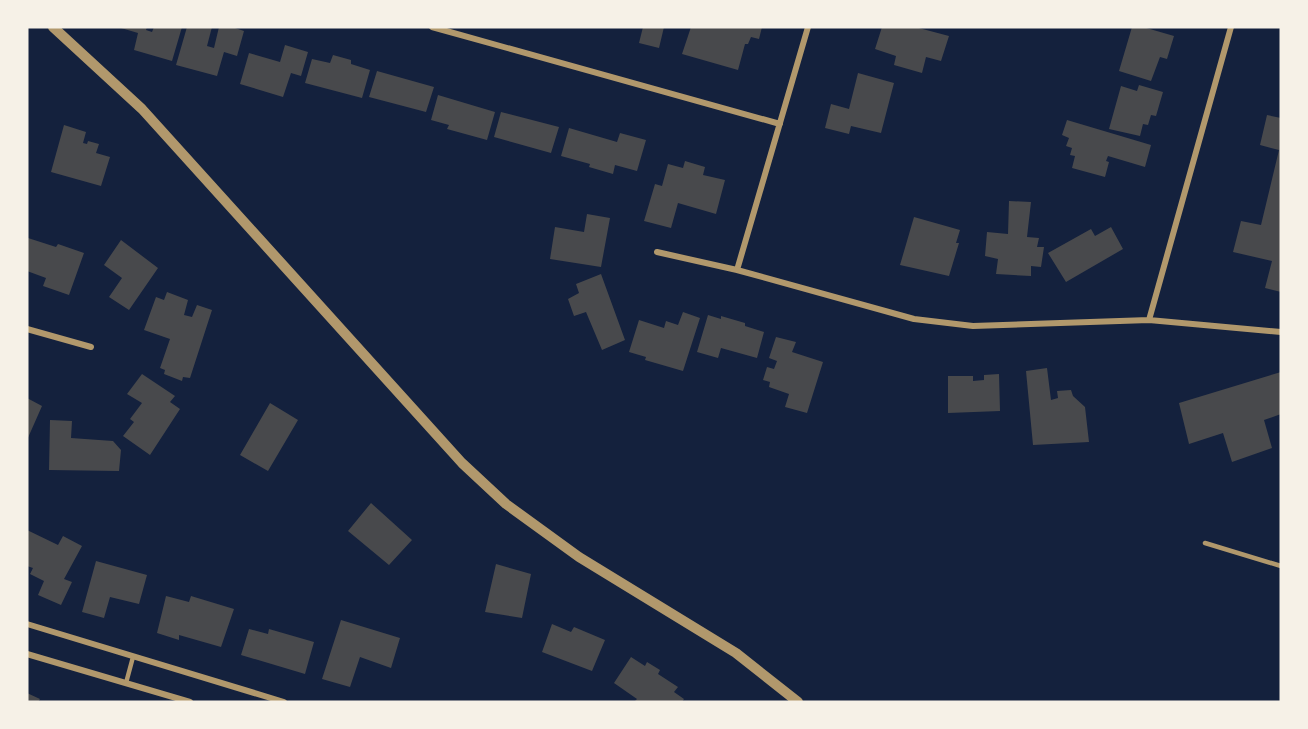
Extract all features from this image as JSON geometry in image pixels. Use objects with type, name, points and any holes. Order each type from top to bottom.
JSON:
[{"type":"street","points":[[53,27],[142,109],[462,463],[506,504],[579,556],[736,653],[798,702]]},
{"type":"street","points":[[432,27],[780,124]]},
{"type":"street","points":[[737,270],[808,27]]},
{"type":"street","points":[[1149,320],[1231,27]]},
{"type":"street","points":[[657,252],[737,270],[914,319],[944,323],[973,326],[1149,320],[1281,332]]},
{"type":"street","points":[[27,329],[91,347]]},
{"type":"street","points":[[27,624],[284,702]]},
{"type":"street","points":[[27,654],[190,702]]},
{"type":"lane","points":[[1205,543],[1281,566]]},
{"type":"lane","points":[[126,683],[133,657]]},
{"type":"building","points":[[147,27],[146,30],[152,32],[154,27],[182,27],[172,61],[134,50],[138,33],[121,28]]},
{"type":"building","points":[[187,27],[212,27],[207,46],[214,48],[219,27],[232,27],[244,31],[237,56],[224,52],[217,76],[176,65]]},
{"type":"building","points":[[643,27],[664,27],[659,48],[639,43]]},
{"type":"building","points":[[691,27],[762,27],[759,39],[751,37],[748,44],[745,44],[738,70],[682,54]]},
{"type":"building","points":[[882,27],[915,27],[949,36],[941,61],[926,57],[922,73],[894,65],[896,56],[875,49]]},
{"type":"building","points":[[1132,27],[1143,27],[1174,36],[1167,59],[1160,57],[1151,81],[1119,71]]},
{"type":"building","points":[[285,45],[308,52],[301,76],[291,73],[283,97],[240,84],[249,53],[280,62]]},
{"type":"building","points":[[333,55],[351,60],[351,64],[370,70],[362,98],[305,83],[312,59],[330,63]]},
{"type":"building","points":[[377,71],[434,87],[426,112],[369,97]]},
{"type":"building","points":[[858,73],[894,83],[881,133],[851,126],[849,134],[825,128],[831,104],[849,109]]},
{"type":"building","points":[[1139,85],[1163,92],[1156,116],[1151,115],[1148,125],[1143,124],[1140,136],[1109,129],[1121,86],[1137,91]]},
{"type":"building","points":[[438,95],[495,112],[487,140],[447,129],[449,125],[431,120]]},
{"type":"building","points":[[501,112],[559,127],[551,153],[494,137]]},
{"type":"building","points":[[1267,115],[1281,118],[1281,292],[1265,288],[1272,261],[1233,252],[1241,221],[1261,225],[1279,150],[1260,145]]},
{"type":"building","points":[[1067,120],[1151,145],[1145,167],[1108,156],[1106,161],[1109,162],[1105,177],[1072,168],[1075,156],[1070,155],[1072,148],[1066,146],[1069,138],[1062,135]]},
{"type":"building","points":[[64,125],[86,132],[83,143],[87,144],[88,141],[99,144],[96,153],[110,157],[101,186],[51,172]]},
{"type":"building","points":[[569,128],[617,142],[620,133],[646,140],[637,171],[615,165],[613,174],[589,167],[590,164],[561,156]]},
{"type":"building","points":[[685,161],[705,167],[703,175],[725,180],[716,214],[678,203],[671,228],[644,221],[655,184],[662,186],[668,164],[683,168]]},
{"type":"building","points":[[1009,201],[1031,202],[1027,237],[1039,238],[1037,247],[1044,247],[1041,267],[1031,266],[1031,276],[996,274],[998,259],[985,256],[987,232],[1008,234]]},
{"type":"building","points":[[587,214],[610,218],[601,267],[550,259],[555,227],[584,232]]},
{"type":"building","points":[[914,217],[960,230],[956,243],[959,243],[949,276],[900,265]]},
{"type":"building","points":[[1111,227],[1123,249],[1066,282],[1048,253],[1091,229],[1095,236]]},
{"type":"building","points":[[28,238],[56,247],[58,244],[84,253],[69,295],[43,286],[46,278],[27,271]]},
{"type":"building","points":[[121,240],[158,268],[129,310],[109,297],[122,278],[104,265]]},
{"type":"building","points":[[601,274],[625,340],[602,350],[586,312],[574,316],[568,299],[579,293],[576,284]]},
{"type":"building","points":[[167,292],[188,300],[184,315],[192,317],[197,305],[212,310],[190,378],[183,377],[182,381],[164,374],[165,370],[160,368],[170,339],[144,330],[156,297],[164,300]]},
{"type":"building","points":[[683,312],[700,318],[683,371],[645,360],[646,357],[629,352],[639,320],[664,328],[666,321],[678,325]]},
{"type":"building","points":[[708,315],[745,323],[745,326],[764,332],[757,358],[721,348],[718,358],[697,352]]},
{"type":"building","points":[[776,337],[796,342],[792,352],[823,362],[807,413],[785,407],[789,394],[769,387],[770,382],[763,380],[767,367],[774,369],[777,361],[769,358]]},
{"type":"building","points":[[1047,368],[1051,400],[1058,398],[1057,391],[1071,390],[1073,396],[1085,407],[1089,442],[1033,445],[1026,371]]},
{"type":"building","points":[[1281,372],[1281,414],[1264,420],[1272,448],[1232,462],[1223,433],[1189,444],[1179,403]]},
{"type":"building","points":[[142,374],[175,396],[170,402],[180,409],[150,455],[123,436],[134,422],[130,419],[142,403],[127,394]]},
{"type":"building","points":[[999,374],[1000,411],[948,413],[948,376],[973,376],[973,381],[984,380],[984,375]]},
{"type":"building","points":[[27,398],[42,406],[27,440]]},
{"type":"building","points":[[270,403],[298,420],[268,471],[240,455]]},
{"type":"building","points":[[50,420],[72,421],[71,438],[113,441],[121,450],[119,471],[49,470]]},
{"type":"building","points":[[371,503],[412,540],[389,565],[348,531]]},
{"type":"building","points":[[27,530],[58,545],[63,536],[82,546],[64,579],[72,582],[61,605],[38,595],[44,581],[30,574],[33,568],[27,566]]},
{"type":"building","points":[[96,561],[147,575],[139,604],[110,597],[104,618],[82,612]]},
{"type":"building","points":[[496,564],[531,574],[522,618],[485,612]]},
{"type":"building","points":[[166,596],[189,602],[191,596],[234,609],[221,647],[179,635],[179,640],[157,633]]},
{"type":"building","points":[[341,620],[400,638],[391,668],[360,657],[350,687],[322,679]]},
{"type":"building","points":[[552,624],[571,632],[574,627],[605,640],[592,671],[542,652]]},
{"type":"building","points":[[249,629],[268,634],[269,629],[314,642],[305,674],[241,655]]},
{"type":"building","points":[[631,657],[645,666],[647,662],[660,670],[658,674],[678,687],[674,692],[684,699],[682,702],[637,702],[635,701],[637,699],[614,683]]},
{"type":"building","points":[[27,693],[40,699],[38,702],[27,702]]}]
